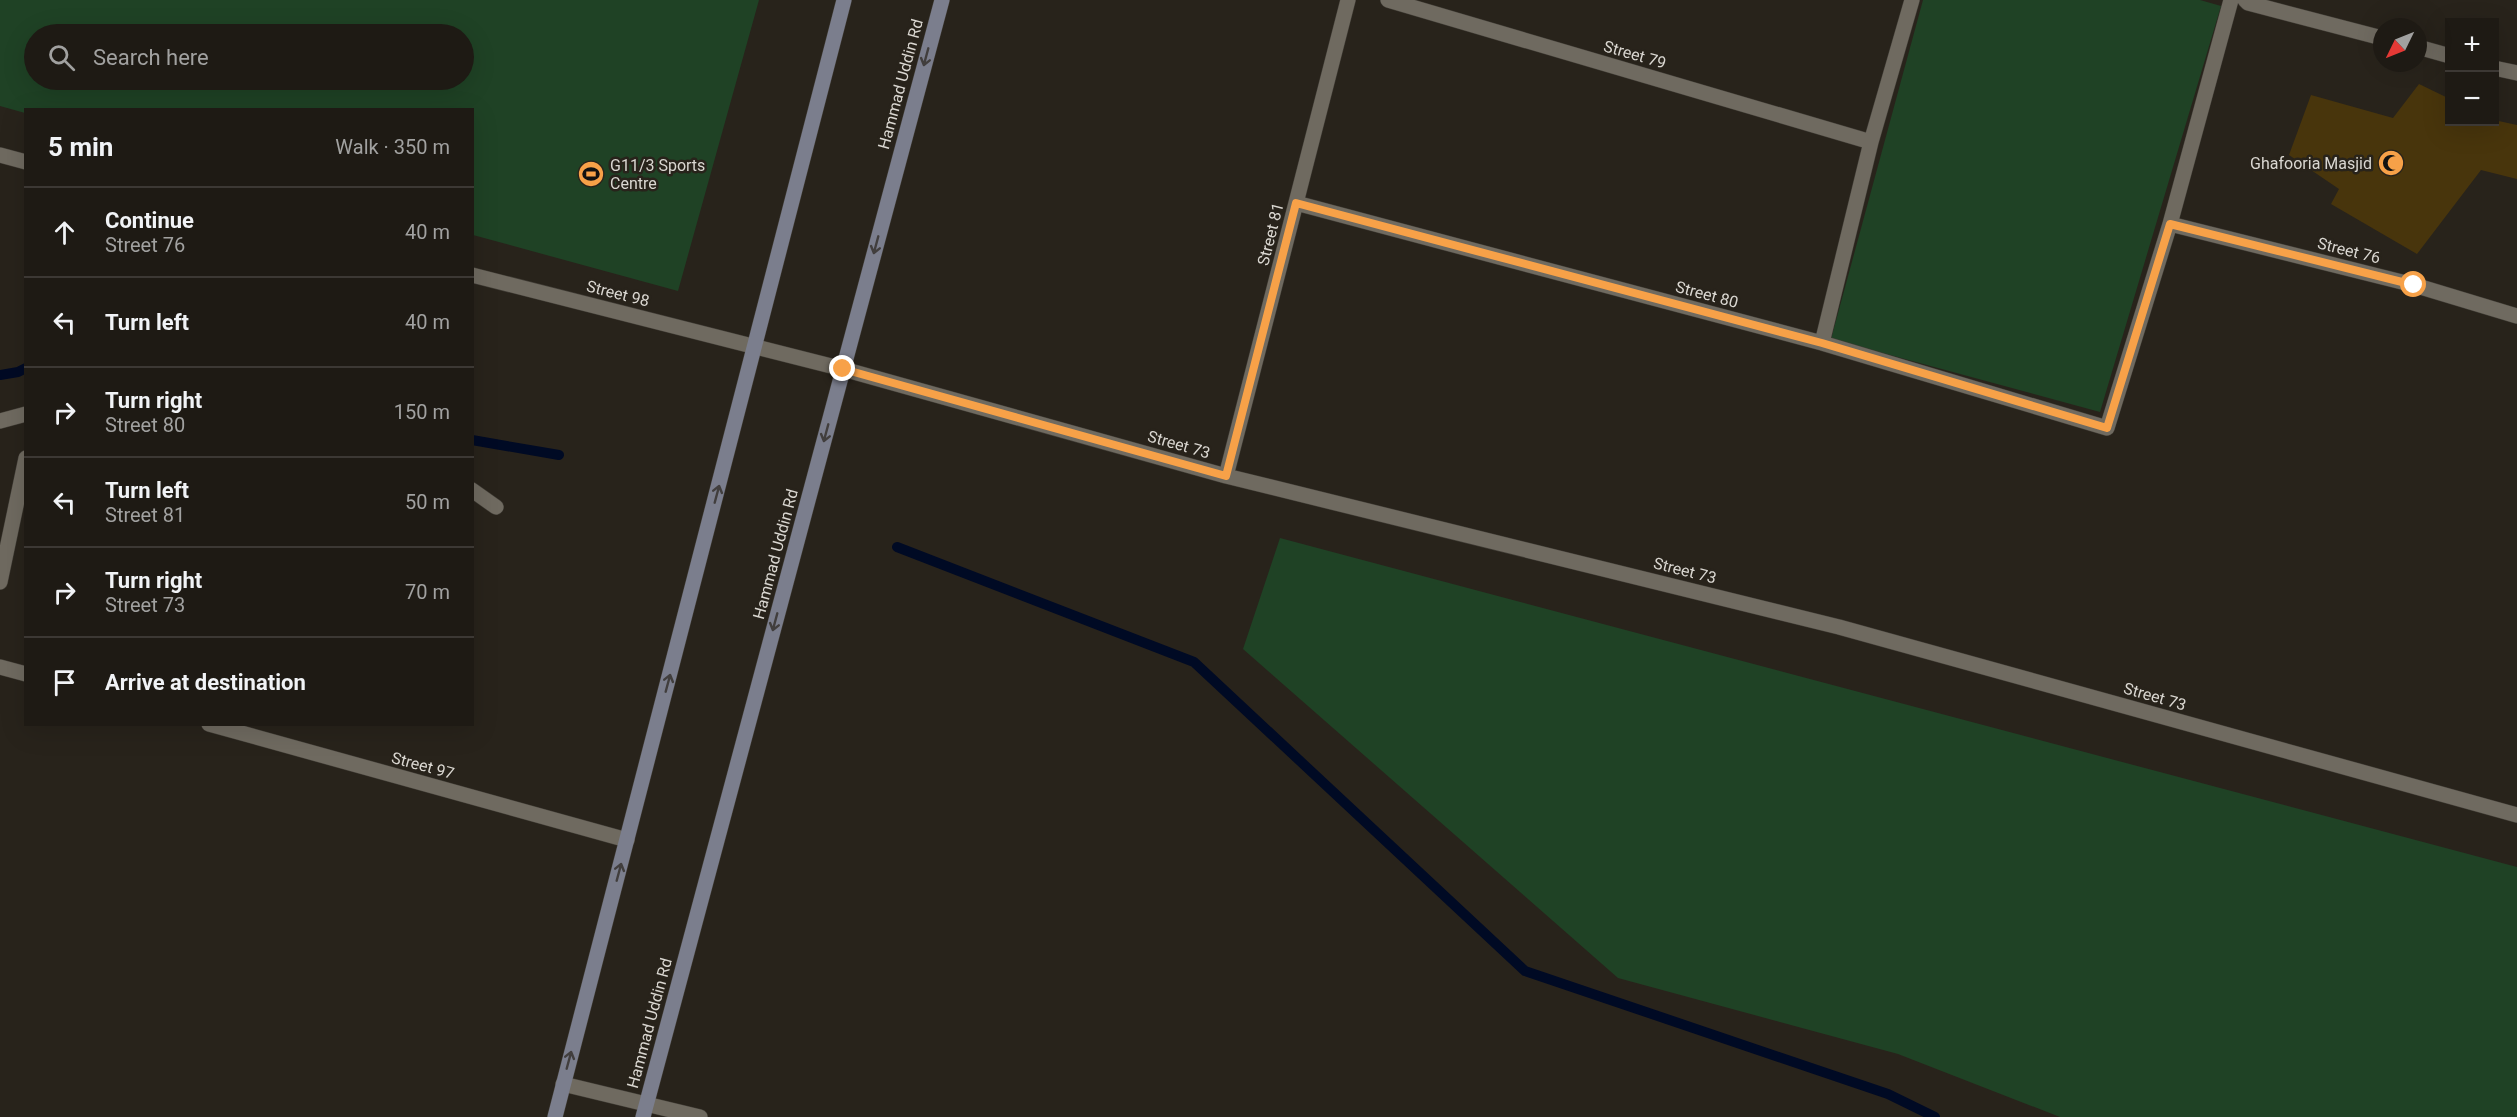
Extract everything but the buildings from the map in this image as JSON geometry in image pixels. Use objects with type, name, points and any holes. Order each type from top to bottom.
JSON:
[{"type":"street","points":[[555,1117],[844,0]]},
{"type":"street","name":"Hammad Uddin Rd","points":[[645,1110],[942,0]]},
{"type":"street","name":"Street 81","points":[[1226,476],[1348,0]]},
{"type":"street","name":"Street 79","points":[[1388,0],[1871,142]]},
{"type":"street","points":[[1822,343],[1871,142],[1912,0]]},
{"type":"street","points":[[2170,224],[2231,0]]},
{"type":"street","points":[[2244,0],[2248,3],[2373,36]]},
{"type":"street","points":[[2427,50],[2445,55]]},
{"type":"street","points":[[2499,69],[2517,74]]},
{"type":"street","points":[[0,155],[24,161]]},
{"type":"street","name":"Street 80","points":[[1296,203],[1822,343],[2107,428],[2170,224]]},
{"type":"street","name":"Street 76","points":[[2170,224],[2414,285],[2517,316]]},
{"type":"street","name":"Street 98","points":[[474,276],[843,369]]},
{"type":"street","name":"Street 73","points":[[843,369],[1226,476],[1839,627],[2517,815]]},
{"type":"street","points":[[0,421],[24,415]]},
{"type":"street","points":[[0,582],[24,468]]},
{"type":"street","points":[[474,491],[496,507]]},
{"type":"street","points":[[0,667],[24,673]]},
{"type":"street","name":"Street 97","points":[[216,726],[627,840]]},
{"type":"street","points":[[563,1084],[645,1110],[700,1117]]},
{"type":"green space","name":"G11/3 Sports Centre","points":[[0,0],[759,0],[678,291],[474,235],[474,108],[24,108],[24,113],[0,106]]},
{"type":"green space","points":[[1923,0],[2200,0],[2221,6],[2100,412],[1831,339]]},
{"type":"green space","points":[[1280,538],[2517,867],[2517,1117],[2060,1117],[1898,1054],[1618,978],[1243,649]]},
{"type":"waterway","points":[[0,375],[24,369]]},
{"type":"waterway","points":[[474,440],[559,455]]},
{"type":"waterway","points":[[897,547],[1194,662],[1525,971],[1888,1094],[1935,1117]]},
{"type":"place","name":"Ghafooria Masjid","points":[[2391,163]]},
{"type":"place","name":"G11/3 Sports Centre","points":[[591,174]]},
{"type":"route","points":[[843,369],[1226,476],[1296,203],[1822,343],[2107,428],[2170,224],[2414,285]]}]
